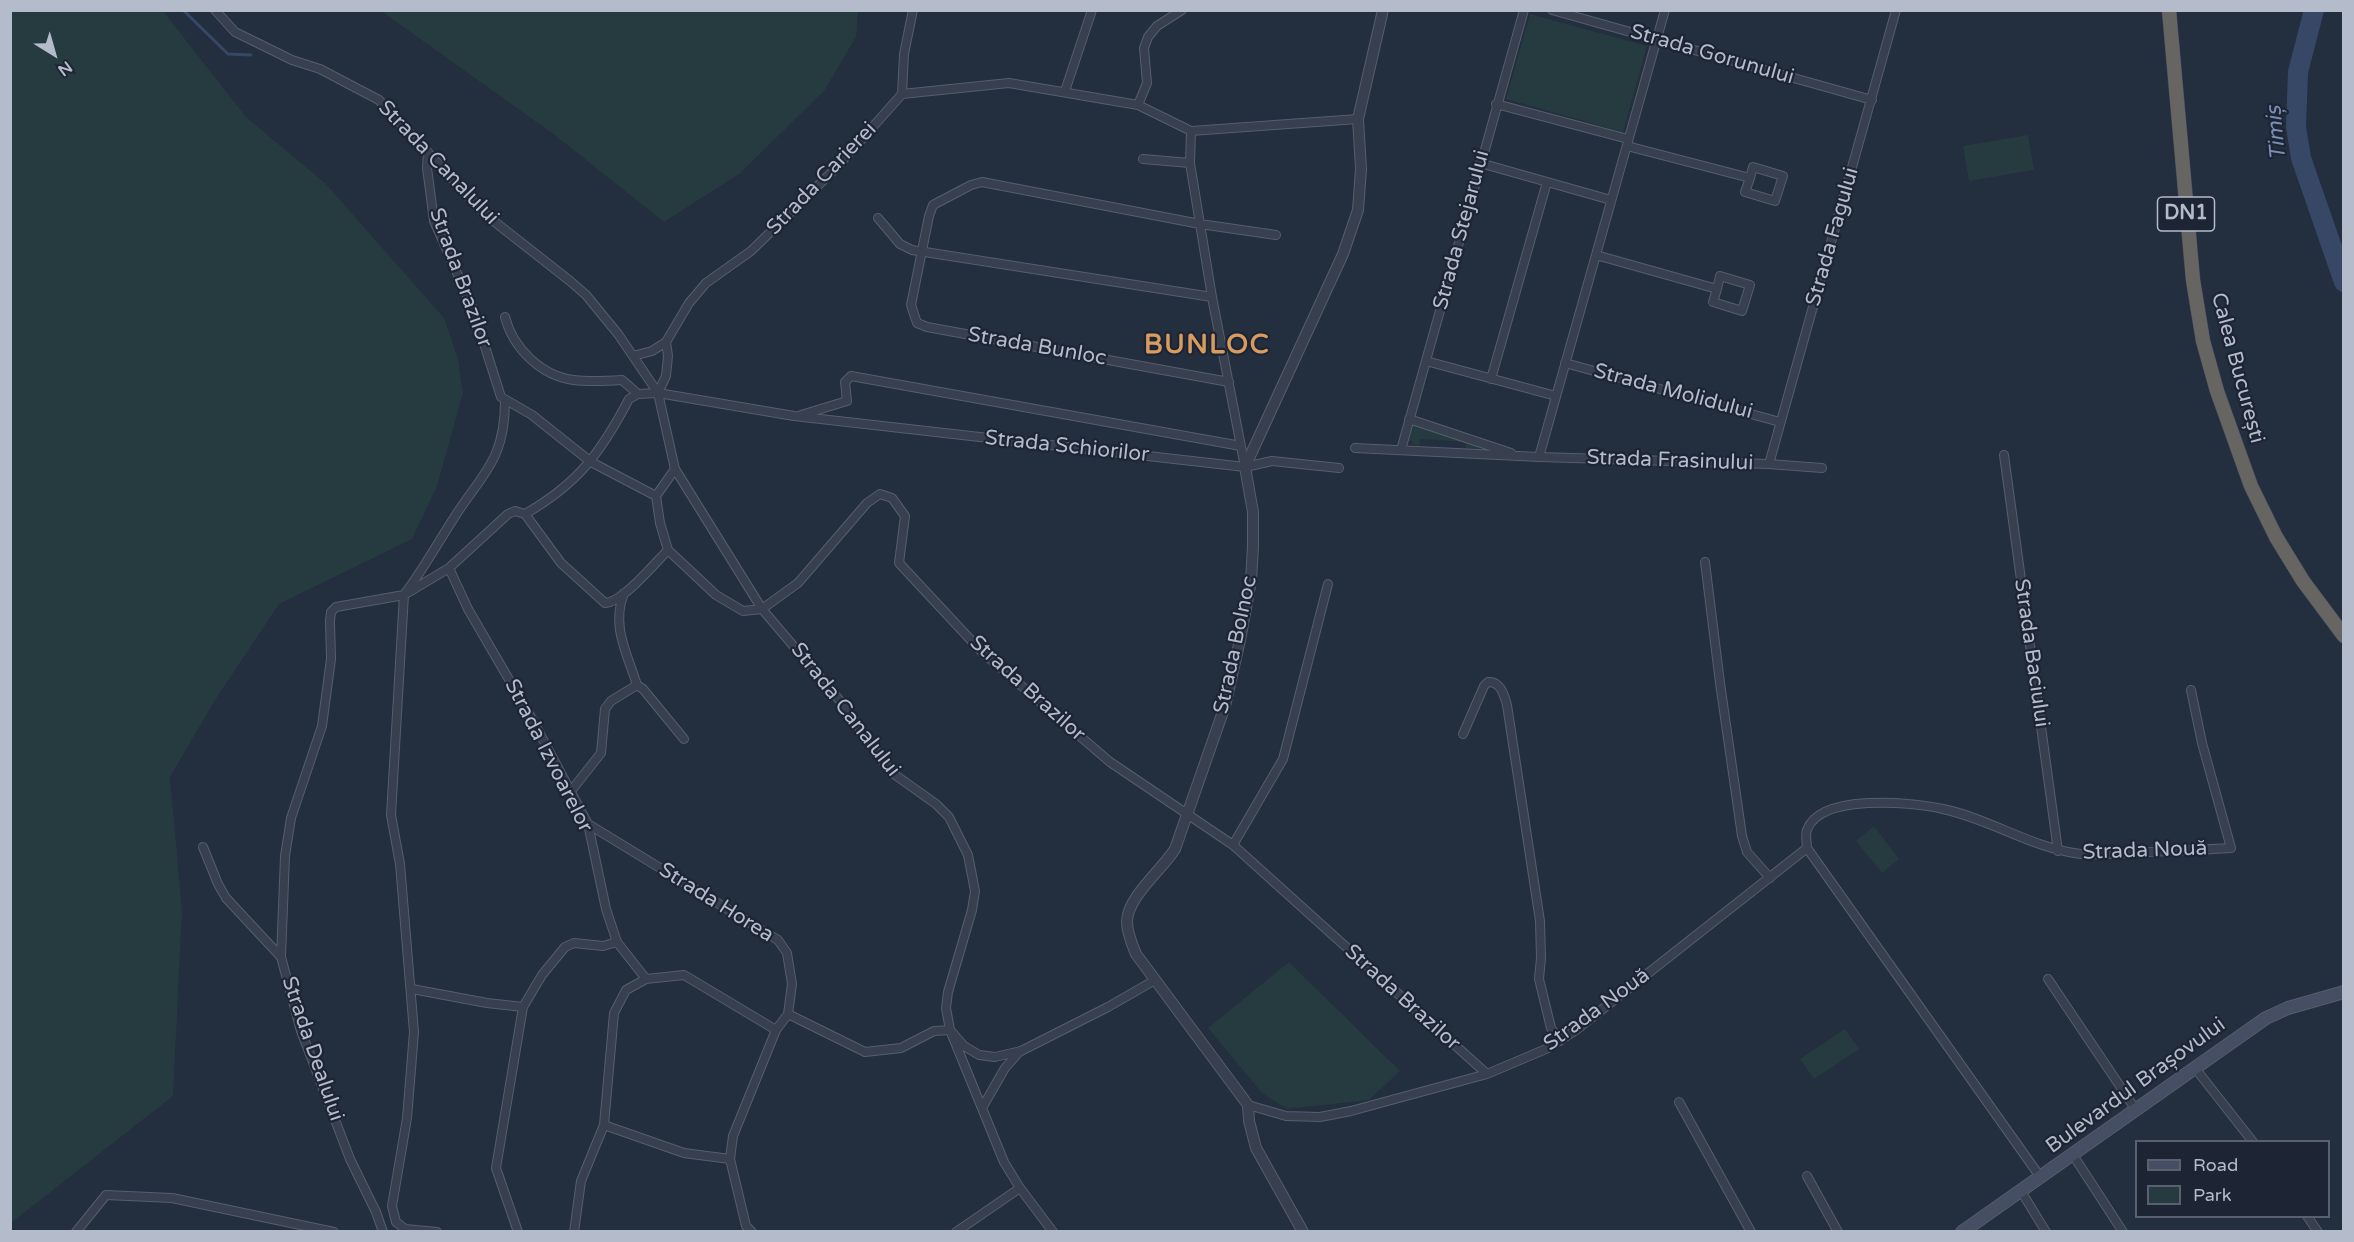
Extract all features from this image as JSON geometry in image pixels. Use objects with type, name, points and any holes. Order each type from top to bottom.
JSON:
[{"type":"highway","name":"Calea București","points":[[2169,10],[2193,280],[2208,356],[2238,452],[2263,512],[2294,567],[2338,624],[2343,636]]},
{"type":"main road","name":"Bulevardul Brașovului","points":[[1962,1232],[2245,1032],[2276,1013],[2343,992]]},
{"type":"street","name":"Strada Canalului","points":[[214,10],[235,32],[292,60],[320,69],[379,100],[486,215],[503,231],[558,270],[585,295],[618,334],[658,393],[675,469],[762,609],[841,702],[891,772],[936,804],[949,817],[959,834],[968,855],[975,891],[972,910],[948,992],[946,1008],[950,1030],[1004,1162],[1020,1188],[1053,1232]]},
{"type":"street","points":[[913,10],[904,54],[902,94],[1010,83],[1138,105],[1191,131],[1358,119]]},
{"type":"street","points":[[1065,91],[1092,10]]},
{"type":"street","points":[[1138,105],[1147,83],[1144,48],[1148,37],[1157,26],[1182,10]]},
{"type":"street","points":[[1245,467],[1343,254],[1358,210],[1361,169],[1358,119],[1383,10]]},
{"type":"street","name":"Strada Stejarului","points":[[1401,450],[1524,10]]},
{"type":"street","name":"Strada Gorunului","points":[[1552,10],[1872,100]]},
{"type":"street","name":"Strada Molidului","points":[[1539,457],[1665,10]]},
{"type":"street","name":"Strada Fagului","points":[[1769,464],[1896,10]]},
{"type":"street","name":"Strada Carierei","points":[[666,342],[689,303],[706,283],[760,243],[837,168],[902,94]]},
{"type":"street","points":[[1496,104],[1750,178]]},
{"type":"street","points":[[1191,131],[1191,163],[1200,224],[1245,467]]},
{"type":"street","name":"Strada Brazilor","points":[[404,595],[489,468],[500,444],[505,422],[505,401],[501,397],[473,309],[434,221],[427,168],[428,152]]},
{"type":"street","points":[[1143,159],[1191,163]]},
{"type":"street","points":[[1480,163],[1611,200]]},
{"type":"street","points":[[1753,167],[1783,176],[1775,201],[1745,192],[1750,178],[1753,167]]},
{"type":"street","name":"Strada Bunloc","points":[[1200,224],[982,182],[971,185],[933,205],[921,251],[911,305],[917,323],[927,327],[1229,382]]},
{"type":"street","points":[[1491,379],[1547,182]]},
{"type":"street","points":[[878,218],[900,244],[912,250],[1212,297]]},
{"type":"street","points":[[1200,224],[1276,235]]},
{"type":"street","points":[[1596,255],[1717,288]]},
{"type":"street","points":[[1720,276],[1750,285],[1742,311],[1713,302],[1717,288],[1720,276]]},
{"type":"street","points":[[505,317],[509,332],[516,343],[537,364],[573,380],[622,380],[638,394],[629,399],[591,462],[556,495],[525,514]]},
{"type":"street","points":[[633,356],[652,351],[666,342],[668,356],[666,376],[658,393]]},
{"type":"street","points":[[1426,361],[1556,396]]},
{"type":"street","name":"Strada Molidului","points":[[1565,363],[1780,422]]},
{"type":"street","name":"Strada Schiorilor","points":[[794,416],[847,402],[845,382],[851,376],[1241,446]]},
{"type":"street","name":"Strada Schiorilor","points":[[638,394],[658,393],[794,416],[1245,467],[1272,461],[1339,468]]},
{"type":"street","points":[[505,401],[532,415],[591,462],[656,496]]},
{"type":"street","name":"Strada Frasinului","points":[[1409,419],[1518,456]]},
{"type":"street","name":"Strada Frasinului","points":[[1354,448],[1822,468]]},
{"type":"street","name":"Strada Baciului","points":[[2004,455],[2058,851]]},
{"type":"street","name":"Strada Bolnoc","points":[[1245,467],[1253,512],[1251,581],[1225,706],[1175,849],[1167,863],[1138,895],[1129,909],[1128,933],[1136,954],[1248,1105],[1249,1121],[1256,1148],[1303,1232]]},
{"type":"street","points":[[675,469],[656,496],[660,523],[668,550],[716,595],[744,611],[762,609]]},
{"type":"street","name":"Strada Brazilor","points":[[762,609],[798,583],[867,503],[880,494],[892,498],[905,516],[899,563],[975,644],[1110,762],[1233,845],[1487,1074]]},
{"type":"street","points":[[437,1232],[405,1229],[396,1222],[392,1206],[411,1086],[414,1032],[400,864],[391,815],[404,595],[448,568],[508,514],[515,511],[525,514],[561,562],[599,600],[611,603],[668,550]]},
{"type":"street","points":[[1705,562],[1742,836],[1747,852],[1770,878]]},
{"type":"street","name":"Strada Izvoarelor","points":[[448,568],[468,609],[514,687],[588,824],[606,909],[617,942],[645,979]]},
{"type":"street","points":[[1233,845],[1283,759],[1328,584]]},
{"type":"street","points":[[624,593],[618,608],[618,622],[637,684],[643,688],[684,739]]},
{"type":"street","name":"Strada Dealului","points":[[384,1232],[350,1159],[301,1031],[281,957],[285,856],[291,818],[322,726],[331,659],[332,612],[343,604],[404,595]]},
{"type":"street","points":[[1463,734],[1484,686],[1488,682],[1493,682],[1500,687],[1507,705],[1540,921],[1539,979],[1551,1028],[1560,1041]]},
{"type":"street","points":[[571,791],[602,753],[605,709],[611,701],[637,684]]},
{"type":"street","name":"Strada Nouă","points":[[1248,1105],[1286,1116],[1320,1117],[1351,1111],[1487,1074],[1560,1041],[1807,848],[1806,832],[1811,823],[1821,814],[1835,808],[1863,803],[1942,808],[2058,851],[2085,855],[2231,848],[2202,743],[2191,690]]},
{"type":"street","name":"Strada Horea","points":[[588,824],[778,940],[787,953],[792,984],[788,1014]]},
{"type":"street","points":[[204,847],[218,884],[226,898],[281,957]]},
{"type":"street","points":[[1807,848],[2041,1178]]},
{"type":"street","points":[[518,1232],[496,1168],[523,1007],[542,975],[565,947],[574,943],[603,946],[617,942]]},
{"type":"street","points":[[574,1232],[580,1181],[604,1125],[614,1013],[626,990],[645,979],[684,975],[776,1030]]},
{"type":"street","points":[[2048,979],[2136,1110]]},
{"type":"street","points":[[752,1232],[746,1226],[730,1159],[733,1136],[776,1030],[788,1014],[865,1052],[901,1048],[934,1031],[950,1030],[964,1046],[979,1055],[995,1057],[1021,1051],[1108,1007],[1155,980]]},
{"type":"street","points":[[412,989],[487,1004],[523,1007]]},
{"type":"street","points":[[982,1108],[1005,1068],[1021,1051]]},
{"type":"street","points":[[2195,1068],[2251,1140]]},
{"type":"street","points":[[1679,1102],[1751,1232]]},
{"type":"street","points":[[604,1125],[684,1152],[730,1159]]},
{"type":"street","points":[[2073,1155],[2122,1232]]},
{"type":"street","points":[[1807,1176],[1838,1232]]},
{"type":"street","points":[[956,1232],[1020,1188]]},
{"type":"street","points":[[2021,1191],[2046,1232]]},
{"type":"street","points":[[76,1232],[106,1195],[172,1198],[334,1232]]},
{"type":"street","points":[[2308,1218],[2318,1232]]},
{"type":"street","points":[[384,1232],[396,1222]]},
{"type":"green space","points":[[11,10],[163,11],[246,117],[325,183],[444,318],[458,359],[463,393],[437,486],[412,539],[279,604],[215,700],[170,777],[182,911],[173,1096],[11,1223]]},
{"type":"green space","points":[[381,11],[858,11],[856,37],[824,91],[739,174],[664,222],[556,136]]},
{"type":"green space","points":[[1530,14],[1647,46],[1623,132],[1506,99]]},
{"type":"green space","points":[[2028,135],[2034,170],[1969,181],[1963,146]]},
{"type":"green space","points":[[1413,425],[1481,446],[1479,449],[1466,448],[1465,442],[1420,439],[1419,446],[1415,445],[1409,440]]},
{"type":"green space","points":[[1874,826],[1899,859],[1882,873],[1856,841]]},
{"type":"green space","points":[[1289,962],[1400,1071],[1369,1100],[1287,1109],[1262,1093],[1208,1028]]},
{"type":"green space","points":[[1845,1029],[1859,1049],[1814,1079],[1800,1059]]},
{"type":"waterway","points":[[183,10],[228,54],[251,55]]},
{"type":"waterway","name":"Timiș","points":[[2314,10],[2298,72],[2296,127],[2301,158],[2344,282]]},
{"type":"district","name":"BUNLOC","points":[[1207,346]]}]
